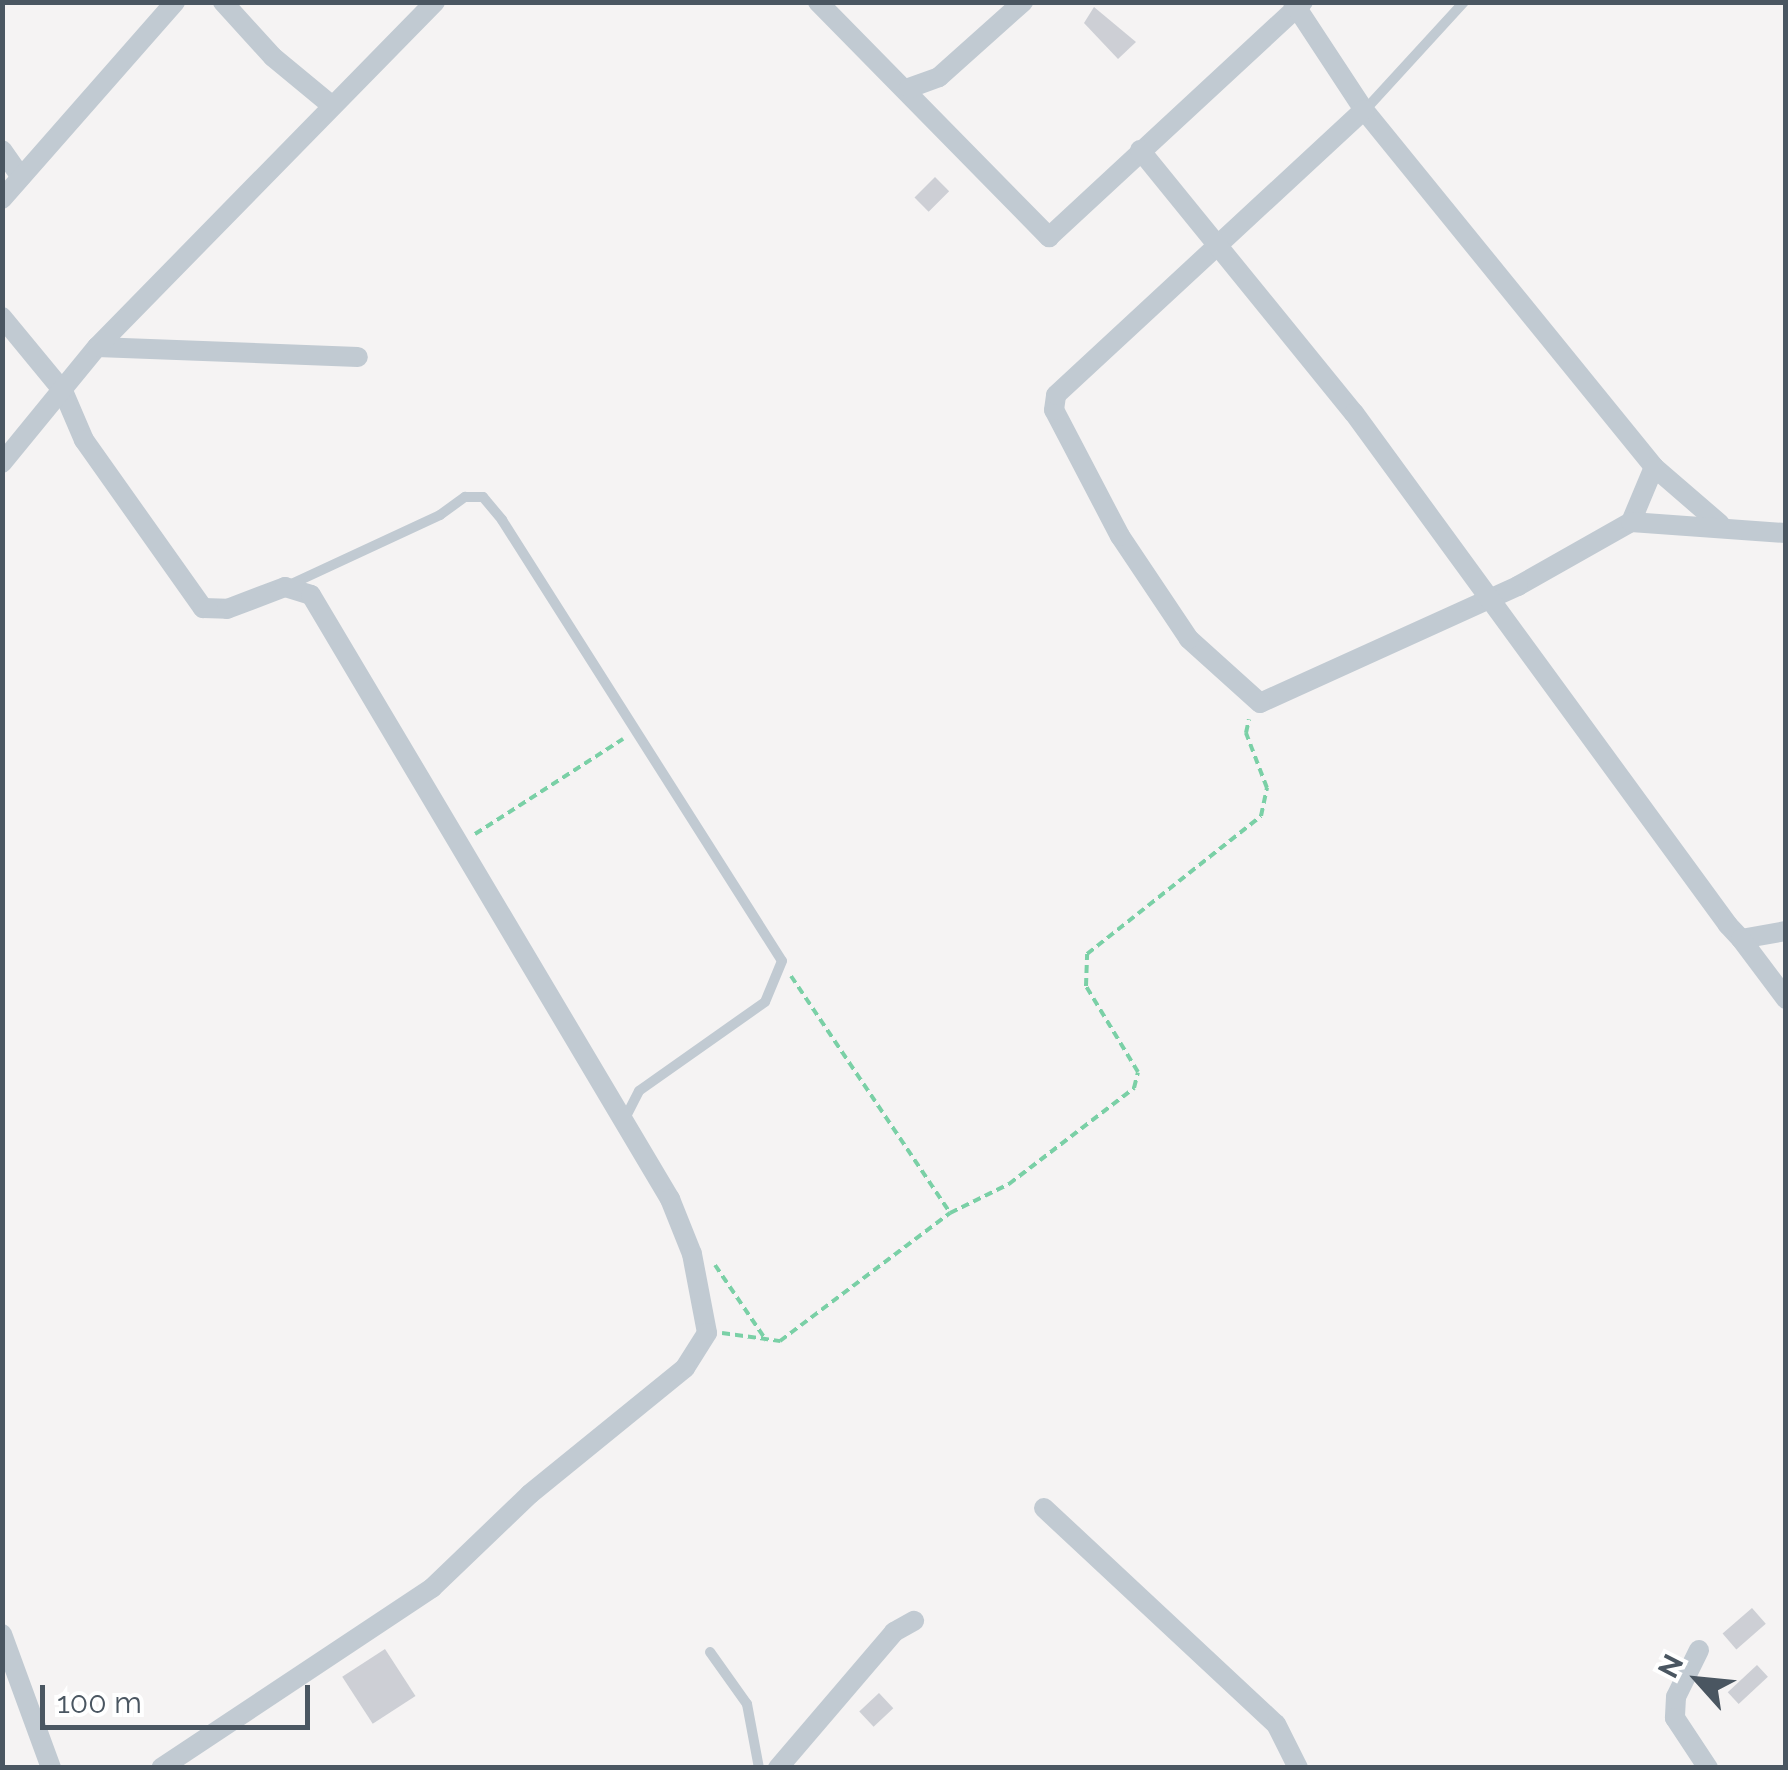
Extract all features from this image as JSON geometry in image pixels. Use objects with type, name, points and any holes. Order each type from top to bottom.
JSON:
[{"type":"street","points":[[2,199],[175,2]]},
{"type":"street","points":[[223,2],[273,58],[331,106]]},
{"type":"street","points":[[2,462],[98,346],[435,2]]},
{"type":"street","points":[[818,2],[909,88],[1049,238],[1298,5],[1364,110],[1654,467],[1720,524]]},
{"type":"street","points":[[909,88],[939,77],[1023,2]]},
{"type":"street","points":[[1364,110],[1065,382],[1054,410],[1084,478],[1189,639],[1260,702],[1492,598],[1631,522],[1720,524],[1783,538]]},
{"type":"street","points":[[2,150],[21,177]]},
{"type":"street","points":[[1140,150],[1212,246],[1354,413],[1786,999]]},
{"type":"street","points":[[2,317],[64,391],[84,440],[203,608],[227,608],[286,587],[310,595],[670,1199],[692,1254],[707,1333],[685,1368],[530,1494],[432,1588],[160,1768]]},
{"type":"street","points":[[98,346],[358,357]]},
{"type":"street","points":[[1631,522],[1654,467]]},
{"type":"street","points":[[1741,939],[1786,931]]},
{"type":"street","points":[[1044,1508],[1276,1724],[1298,1768]]},
{"type":"street","points":[[778,1768],[894,1632],[914,1622]]},
{"type":"street","points":[[2,1634],[52,1768]]},
{"type":"street","points":[[1699,1650],[1676,1697],[1675,1718],[1708,1768]]},
{"type":"lane","points":[[1364,110],[1464,2]]},
{"type":"lane","points":[[286,587],[440,515],[465,497],[483,497],[782,961],[764,1002],[639,1091],[623,1121]]},
{"type":"lane","points":[[710,1652],[747,1704],[759,1768]]},
{"type":"path","points":[[707,1333],[780,1341],[950,1212],[1009,1184],[1138,1081],[1086,986],[1087,954],[1261,816],[1267,788],[1246,725],[1260,702]]},
{"type":"path","points":[[458,844],[632,732]]},
{"type":"path","points":[[782,961],[950,1212]]},
{"type":"path","points":[[712,1262],[766,1340]]},
{"type":"building","points":[[1094,7],[1136,42],[1118,59],[1084,23]]},
{"type":"building","points":[[935,177],[949,191],[929,212],[914,198]]},
{"type":"building","points":[[1752,1608],[1766,1624],[1736,1649],[1723,1634]]},
{"type":"building","points":[[385,1649],[415,1696],[373,1724],[342,1677]]},
{"type":"building","points":[[1757,1665],[1768,1677],[1739,1704],[1728,1692]]},
{"type":"building","points":[[879,1693],[893,1708],[874,1727],[859,1711]]}]
